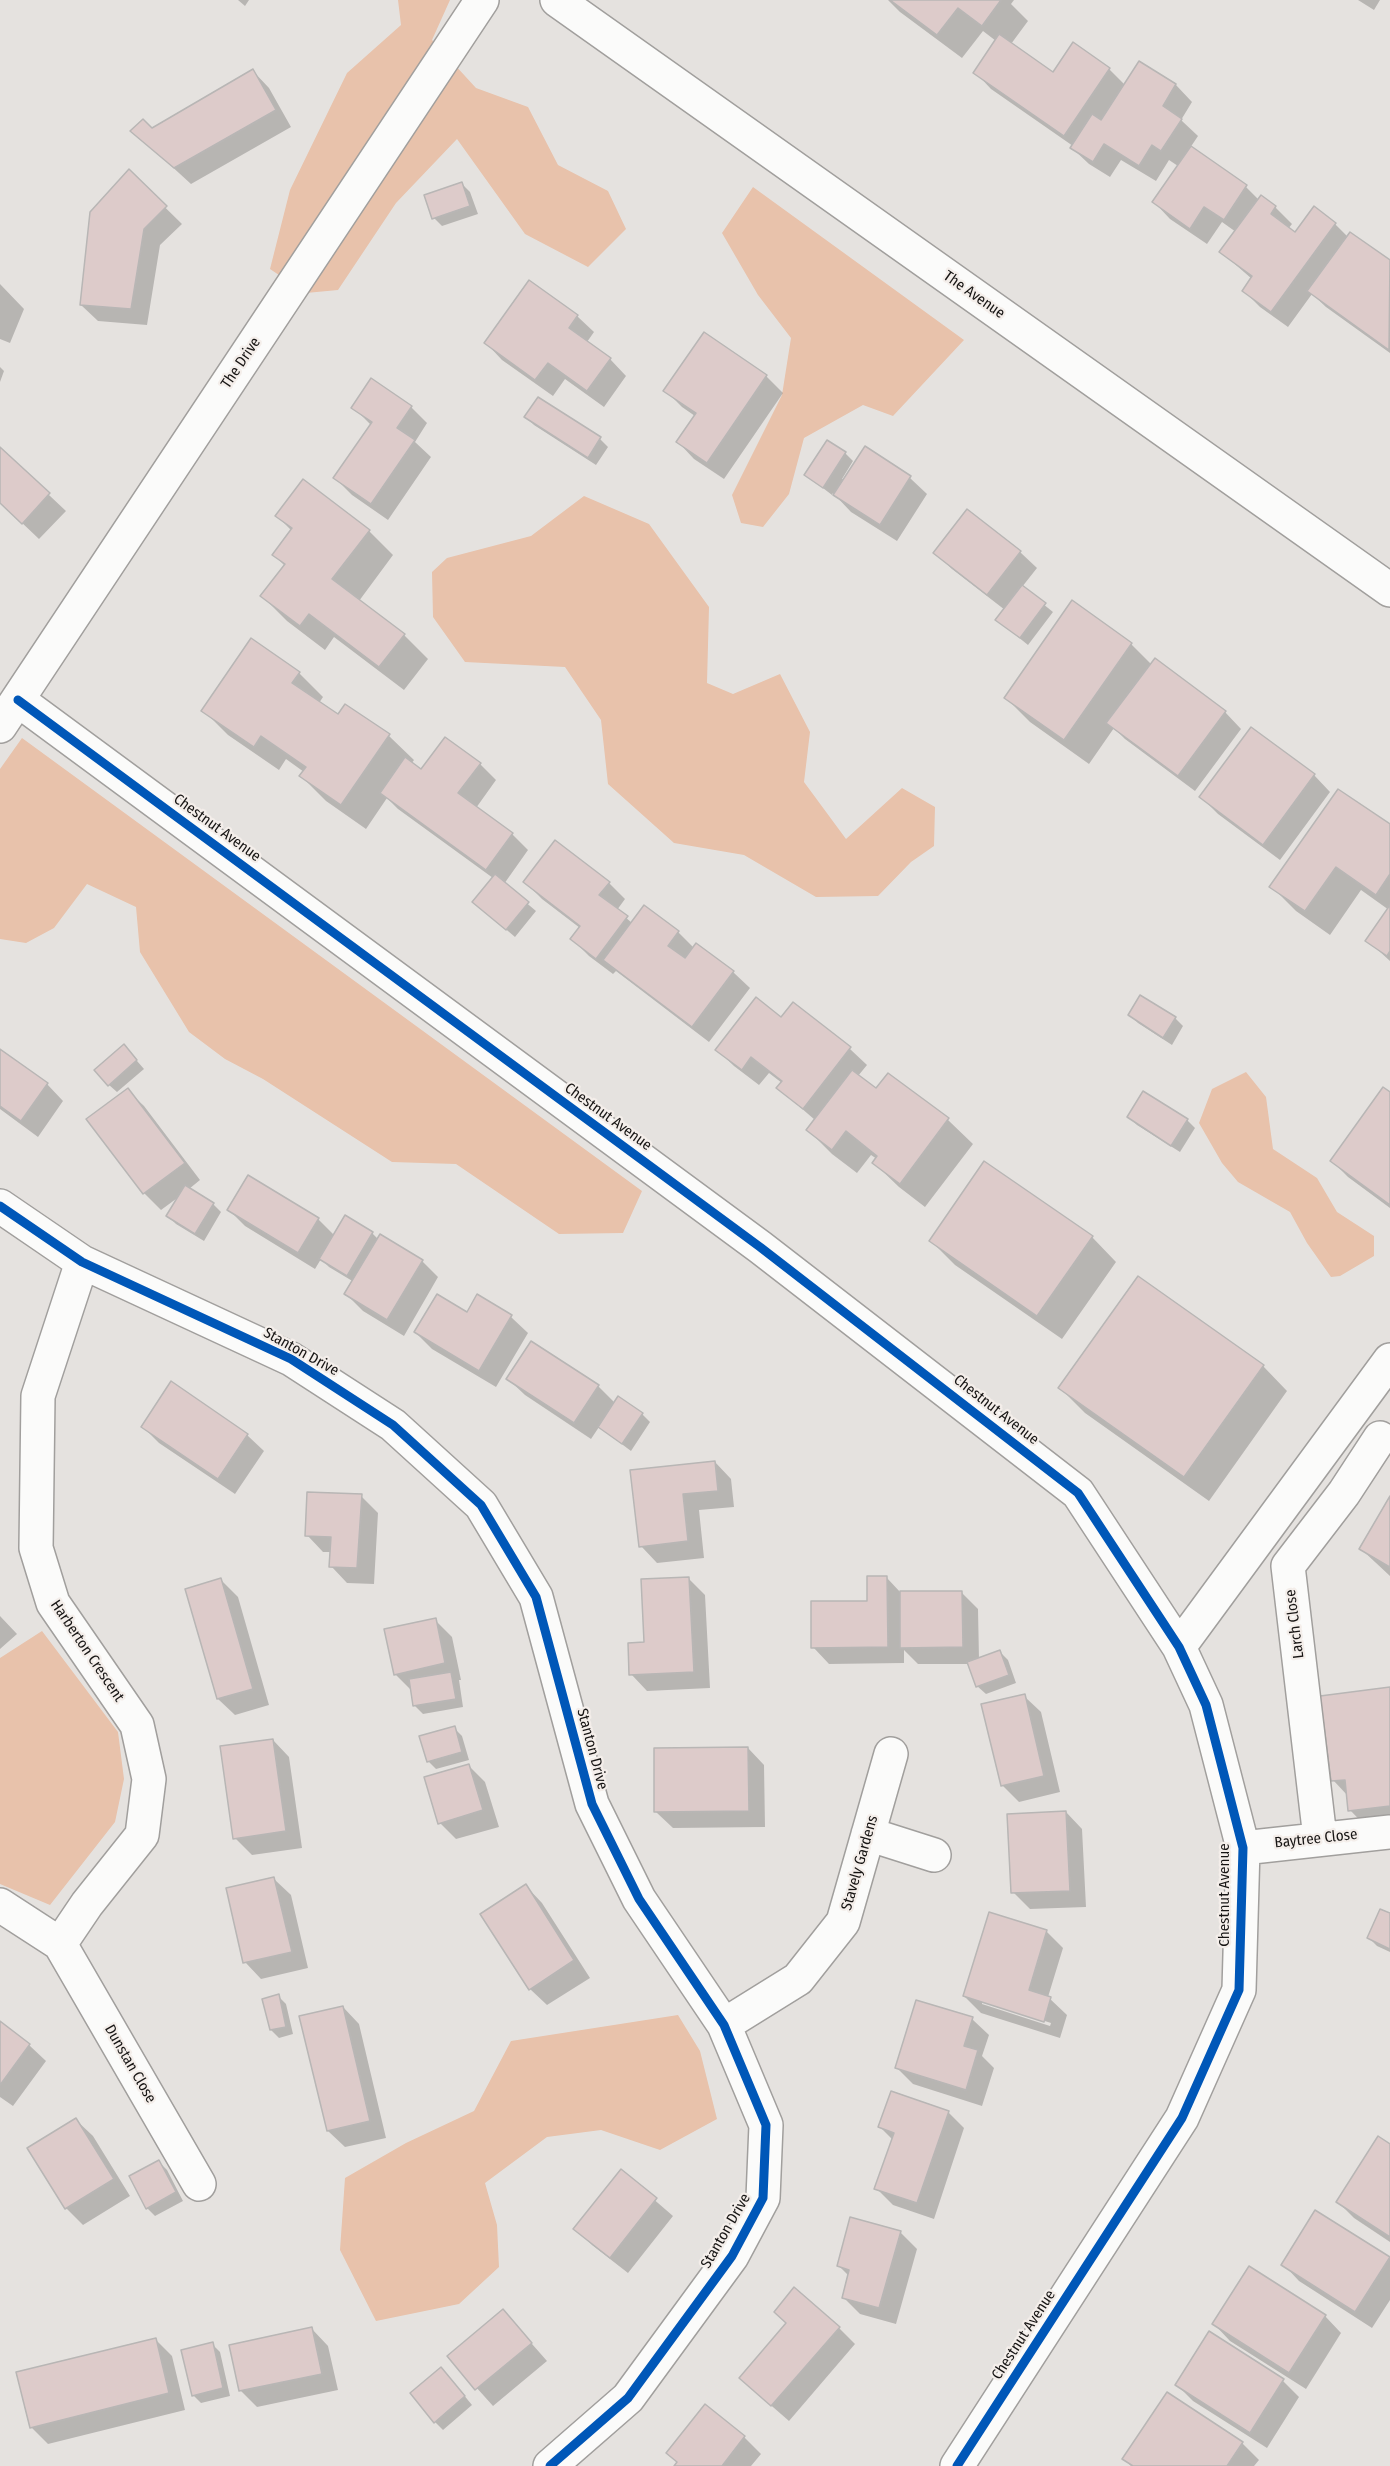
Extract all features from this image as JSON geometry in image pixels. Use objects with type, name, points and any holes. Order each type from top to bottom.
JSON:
[{"type":"street","name":"The Drive","points":[[9,713],[482,0]]},
{"type":"street","name":"The Avenue","points":[[557,0],[1390,590]]},
{"type":"street","name":"Chestnut Avenue","points":[[9,713],[760,1247],[1078,1493],[1179,1647],[1206,1705],[1243,1848],[1239,1990],[1182,2118],[957,2466]]},
{"type":"street","name":"Stanton Drive","points":[[0,1206],[82,1262],[291,1359],[393,1425],[481,1505],[536,1597],[591,1804],[639,1899],[724,2025],[766,2125],[763,2198],[732,2256],[628,2398],[550,2466]]},
{"type":"street","name":"Harberton Crescent","points":[[60,1944],[87,1904],[142,1835],[149,1779],[137,1725],[53,1603],[36,1548],[38,1396],[82,1262]]},
{"type":"street","points":[[1179,1647],[1390,1360]]},
{"type":"street","name":"Larch Close","points":[[1320,1838],[1288,1566],[1385,1441],[1347,1419]]},
{"type":"street","name":"Stavely Gardens","points":[[724,2025],[798,1979],[843,1922],[891,1754]]},
{"type":"street","name":"Baytree Close","points":[[1243,1848],[1390,1832]]},
{"type":"street","points":[[868,1834],[934,1855]]},
{"type":"street","points":[[0,1905],[60,1944]]},
{"type":"street","name":"Dunstan Close","points":[[60,1944],[200,2184]]},
{"type":"shaded area","points":[[398,0],[450,0],[432,40],[476,88],[528,107],[558,165],[608,191],[626,229],[588,267],[525,234],[457,139],[396,203],[338,290],[306,293],[270,269],[290,190],[347,73],[401,25]]},
{"type":"shaded area","points":[[753,187],[964,340],[893,416],[863,405],[804,438],[789,494],[763,527],[741,523],[732,495],[782,395],[791,338],[758,295],[722,233]]},
{"type":"shaded area","points":[[584,496],[649,524],[709,607],[707,683],[733,694],[780,674],[810,732],[804,782],[846,839],[902,788],[935,807],[934,846],[911,862],[878,896],[816,897],[744,855],[674,843],[608,784],[601,720],[565,667],[465,662],[433,617],[432,572],[447,558],[531,536]]},
{"type":"shaded area","points":[[22,738],[642,1191],[623,1233],[559,1234],[456,1164],[392,1162],[263,1079],[225,1059],[189,1032],[140,952],[136,907],[87,884],[54,928],[26,943],[0,939],[0,769]]},
{"type":"shaded area","points":[[1246,1072],[1266,1097],[1273,1149],[1317,1178],[1337,1212],[1374,1236],[1374,1256],[1340,1276],[1331,1277],[1307,1243],[1290,1212],[1238,1182],[1222,1163],[1199,1123],[1212,1089]]},
{"type":"shaded area","points":[[42,1631],[118,1732],[124,1779],[115,1822],[50,1905],[0,1884],[0,1658]]},
{"type":"shaded area","points":[[678,2015],[700,2051],[717,2119],[660,2150],[601,2130],[547,2137],[485,2183],[497,2225],[499,2267],[459,2304],[376,2321],[340,2250],[345,2178],[406,2143],[474,2111],[511,2041]]},
{"type":"building","points":[[890,0],[1001,0],[982,26],[958,8],[937,35]]},
{"type":"building","points":[[999,34],[1053,72],[1073,42],[1110,68],[1064,136],[973,73]]},
{"type":"building","points":[[1139,61],[1176,84],[1163,106],[1182,119],[1161,151],[1152,145],[1139,166],[1104,144],[1093,162],[1070,148],[1092,114],[1101,120]]},
{"type":"building","points":[[253,69],[276,110],[174,168],[130,131],[143,119],[152,128]]},
{"type":"building","points":[[1191,146],[1247,185],[1224,220],[1204,207],[1190,229],[1152,202]]},
{"type":"building","points":[[129,169],[167,206],[144,229],[131,309],[80,305],[90,212]]},
{"type":"building","points":[[462,182],[470,206],[432,219],[424,195]]},
{"type":"building","points":[[1261,195],[1276,206],[1271,214],[1295,232],[1314,206],[1336,223],[1271,312],[1242,291],[1252,276],[1219,252]]},
{"type":"building","points":[[1350,232],[1390,260],[1389,350],[1307,291]]},
{"type":"building","points":[[529,280],[578,315],[569,328],[611,358],[587,391],[548,363],[535,380],[484,343]]},
{"type":"building","points":[[704,332],[767,375],[707,463],[676,442],[696,413],[663,391]]},
{"type":"building","points":[[371,378],[412,406],[397,428],[415,440],[371,504],[333,478],[372,422],[351,408]]},
{"type":"building","points":[[538,397],[601,437],[588,458],[524,417]]},
{"type":"building","points":[[827,440],[846,452],[823,488],[804,475]]},
{"type":"building","points":[[865,446],[911,476],[880,525],[833,495]]},
{"type":"building","points":[[0,447],[50,493],[22,524],[0,503]]},
{"type":"building","points":[[303,479],[370,530],[332,579],[405,634],[379,667],[309,614],[300,626],[260,596],[285,564],[272,555],[292,528],[275,516]]},
{"type":"building","points":[[967,509],[1021,551],[987,595],[933,553]]},
{"type":"building","points":[[1022,585],[1046,603],[1020,638],[995,620]]},
{"type":"building","points":[[1072,600],[1132,643],[1064,740],[1004,698]]},
{"type":"building","points":[[251,638],[300,672],[292,683],[338,714],[345,704],[390,734],[341,805],[299,776],[306,767],[261,736],[254,747],[201,711]]},
{"type":"building","points":[[1155,658],[1226,711],[1178,776],[1106,723]]},
{"type":"building","points":[[1251,727],[1315,774],[1263,845],[1199,797]]},
{"type":"building","points":[[445,737],[481,763],[458,793],[513,833],[486,870],[380,793],[405,757],[421,769]]},
{"type":"building","points":[[1338,789],[1390,824],[1390,874],[1376,895],[1336,867],[1305,911],[1269,887]]},
{"type":"building","points":[[555,840],[610,882],[599,895],[628,916],[596,959],[570,939],[580,926],[523,882]]},
{"type":"building","points":[[495,874],[529,902],[506,930],[472,902]]},
{"type":"building","points":[[644,905],[679,931],[668,946],[685,958],[696,943],[734,971],[692,1027],[603,960]]},
{"type":"building","points":[[1390,905],[1390,951],[1387,956],[1365,941]]},
{"type":"building","points":[[1140,995],[1176,1017],[1163,1038],[1128,1015]]},
{"type":"building","points":[[756,997],[781,1017],[793,1002],[851,1047],[803,1109],[776,1088],[782,1081],[751,1057],[742,1070],[715,1050]]},
{"type":"building","points":[[124,1044],[137,1060],[108,1086],[94,1070]]},
{"type":"building","points":[[0,1049],[48,1083],[21,1121],[0,1106]]},
{"type":"building","points":[[852,1070],[876,1088],[888,1073],[949,1118],[900,1184],[872,1163],[877,1156],[846,1131],[832,1150],[806,1130]]},
{"type":"building","points":[[1383,1087],[1390,1092],[1390,1205],[1330,1161]]},
{"type":"building","points":[[128,1088],[185,1163],[143,1194],[86,1119]]},
{"type":"building","points":[[1143,1091],[1188,1119],[1171,1146],[1127,1117]]},
{"type":"building","points":[[984,1161],[1093,1236],[1037,1316],[929,1241]]},
{"type":"building","points":[[248,1175],[319,1218],[298,1253],[227,1210]]},
{"type":"building","points":[[185,1185],[214,1203],[195,1234],[166,1216]]},
{"type":"building","points":[[345,1215],[373,1232],[347,1276],[319,1259]]},
{"type":"building","points":[[380,1234],[423,1260],[387,1320],[344,1294]]},
{"type":"building","points":[[1138,1276],[1264,1365],[1184,1477],[1058,1388]]},
{"type":"building","points":[[437,1294],[467,1312],[477,1294],[512,1315],[479,1371],[414,1332]]},
{"type":"building","points":[[531,1341],[599,1385],[574,1423],[506,1379]]},
{"type":"building","points":[[171,1381],[248,1434],[218,1479],[141,1427]]},
{"type":"building","points":[[618,1396],[643,1413],[622,1444],[598,1427]]},
{"type":"building","points":[[715,1461],[718,1491],[683,1494],[688,1541],[639,1547],[630,1470]]},
{"type":"building","points":[[307,1492],[362,1494],[357,1568],[329,1567],[331,1537],[305,1536]]},
{"type":"building","points":[[1390,1496],[1390,1567],[1359,1549]]},
{"type":"building","points":[[867,1576],[887,1576],[888,1647],[811,1648],[811,1601],[867,1601]]},
{"type":"building","points":[[689,1577],[694,1672],[629,1675],[628,1643],[644,1642],[641,1579]]},
{"type":"building","points":[[221,1578],[253,1689],[217,1699],[185,1589]]},
{"type":"building","points":[[900,1591],[962,1591],[963,1647],[900,1648]]},
{"type":"building","points":[[436,1618],[445,1663],[394,1675],[384,1629]]},
{"type":"building","points":[[1000,1650],[1009,1675],[976,1687],[967,1662]]},
{"type":"building","points":[[451,1672],[456,1699],[413,1706],[409,1679]]},
{"type":"building","points":[[1390,1687],[1390,1806],[1348,1811],[1345,1780],[1331,1781],[1320,1696]]},
{"type":"building","points":[[1025,1694],[1044,1776],[1001,1786],[981,1704]]},
{"type":"building","points":[[455,1726],[462,1752],[427,1762],[419,1736]]},
{"type":"building","points":[[273,1739],[286,1831],[233,1839],[220,1746]]},
{"type":"building","points":[[748,1747],[749,1811],[654,1812],[654,1748]]},
{"type":"building","points":[[469,1764],[483,1810],[438,1824],[424,1777]]},
{"type":"building","points":[[1066,1811],[1070,1891],[1011,1893],[1007,1814]]},
{"type":"building","points":[[274,1877],[292,1952],[243,1963],[226,1888]]},
{"type":"building","points":[[526,1884],[574,1960],[529,1990],[480,1914]]},
{"type":"building","points":[[1380,1909],[1390,1913],[1390,1949],[1367,1938]]},
{"type":"building","points":[[989,1912],[1047,1930],[1029,1990],[1051,1997],[1044,2022],[963,1996]]},
{"type":"building","points":[[279,1994],[286,2027],[270,2030],[262,1999]]},
{"type":"building","points":[[916,2000],[973,2017],[964,2046],[978,2050],[966,2090],[895,2068]]},
{"type":"building","points":[[343,2006],[370,2121],[327,2131],[299,2016]]},
{"type":"building","points":[[0,2021],[30,2044],[0,2085]]},
{"type":"building","points":[[891,2091],[949,2111],[917,2203],[874,2189],[894,2133],[878,2127]]},
{"type":"building","points":[[76,2118],[114,2179],[65,2209],[27,2148]]},
{"type":"building","points":[[1378,2136],[1390,2144],[1390,2237],[1336,2202]]},
{"type":"building","points":[[159,2160],[176,2192],[146,2209],[129,2176]]},
{"type":"building","points":[[621,2169],[657,2198],[610,2258],[573,2229]]},
{"type":"building","points":[[1315,2210],[1390,2257],[1355,2312],[1281,2265]]},
{"type":"building","points":[[850,2217],[901,2231],[879,2308],[842,2298],[849,2270],[837,2266]]},
{"type":"building","points":[[1249,2266],[1326,2315],[1289,2373],[1212,2324]]},
{"type":"building","points":[[794,2287],[840,2327],[771,2406],[739,2378],[786,2323],[774,2312]]},
{"type":"building","points":[[503,2309],[532,2343],[475,2390],[447,2356]]},
{"type":"building","points":[[312,2327],[322,2374],[239,2391],[229,2345]]},
{"type":"building","points":[[1209,2331],[1284,2379],[1250,2433],[1175,2385]]},
{"type":"building","points":[[156,2338],[169,2393],[30,2428],[16,2372]]},
{"type":"building","points":[[213,2342],[223,2388],[192,2396],[181,2350]]},
{"type":"building","points":[[441,2367],[465,2396],[434,2423],[410,2393]]},
{"type":"building","points":[[1167,2392],[1243,2442],[1227,2466],[1133,2466],[1122,2459]]},
{"type":"building","points":[[705,2404],[745,2436],[722,2466],[674,2466],[677,2462],[666,2453]]},
{"type":"cycle path","points":[[18,700],[760,1247],[1078,1493],[1179,1647],[1206,1705],[1243,1848],[1239,1990],[1182,2118],[957,2466]]},
{"type":"cycle path","points":[[0,1206],[82,1262],[291,1359],[393,1425],[481,1505],[536,1597],[592,1804],[639,1899],[724,2025],[766,2125],[763,2198],[732,2256],[628,2398],[550,2466]]}]
